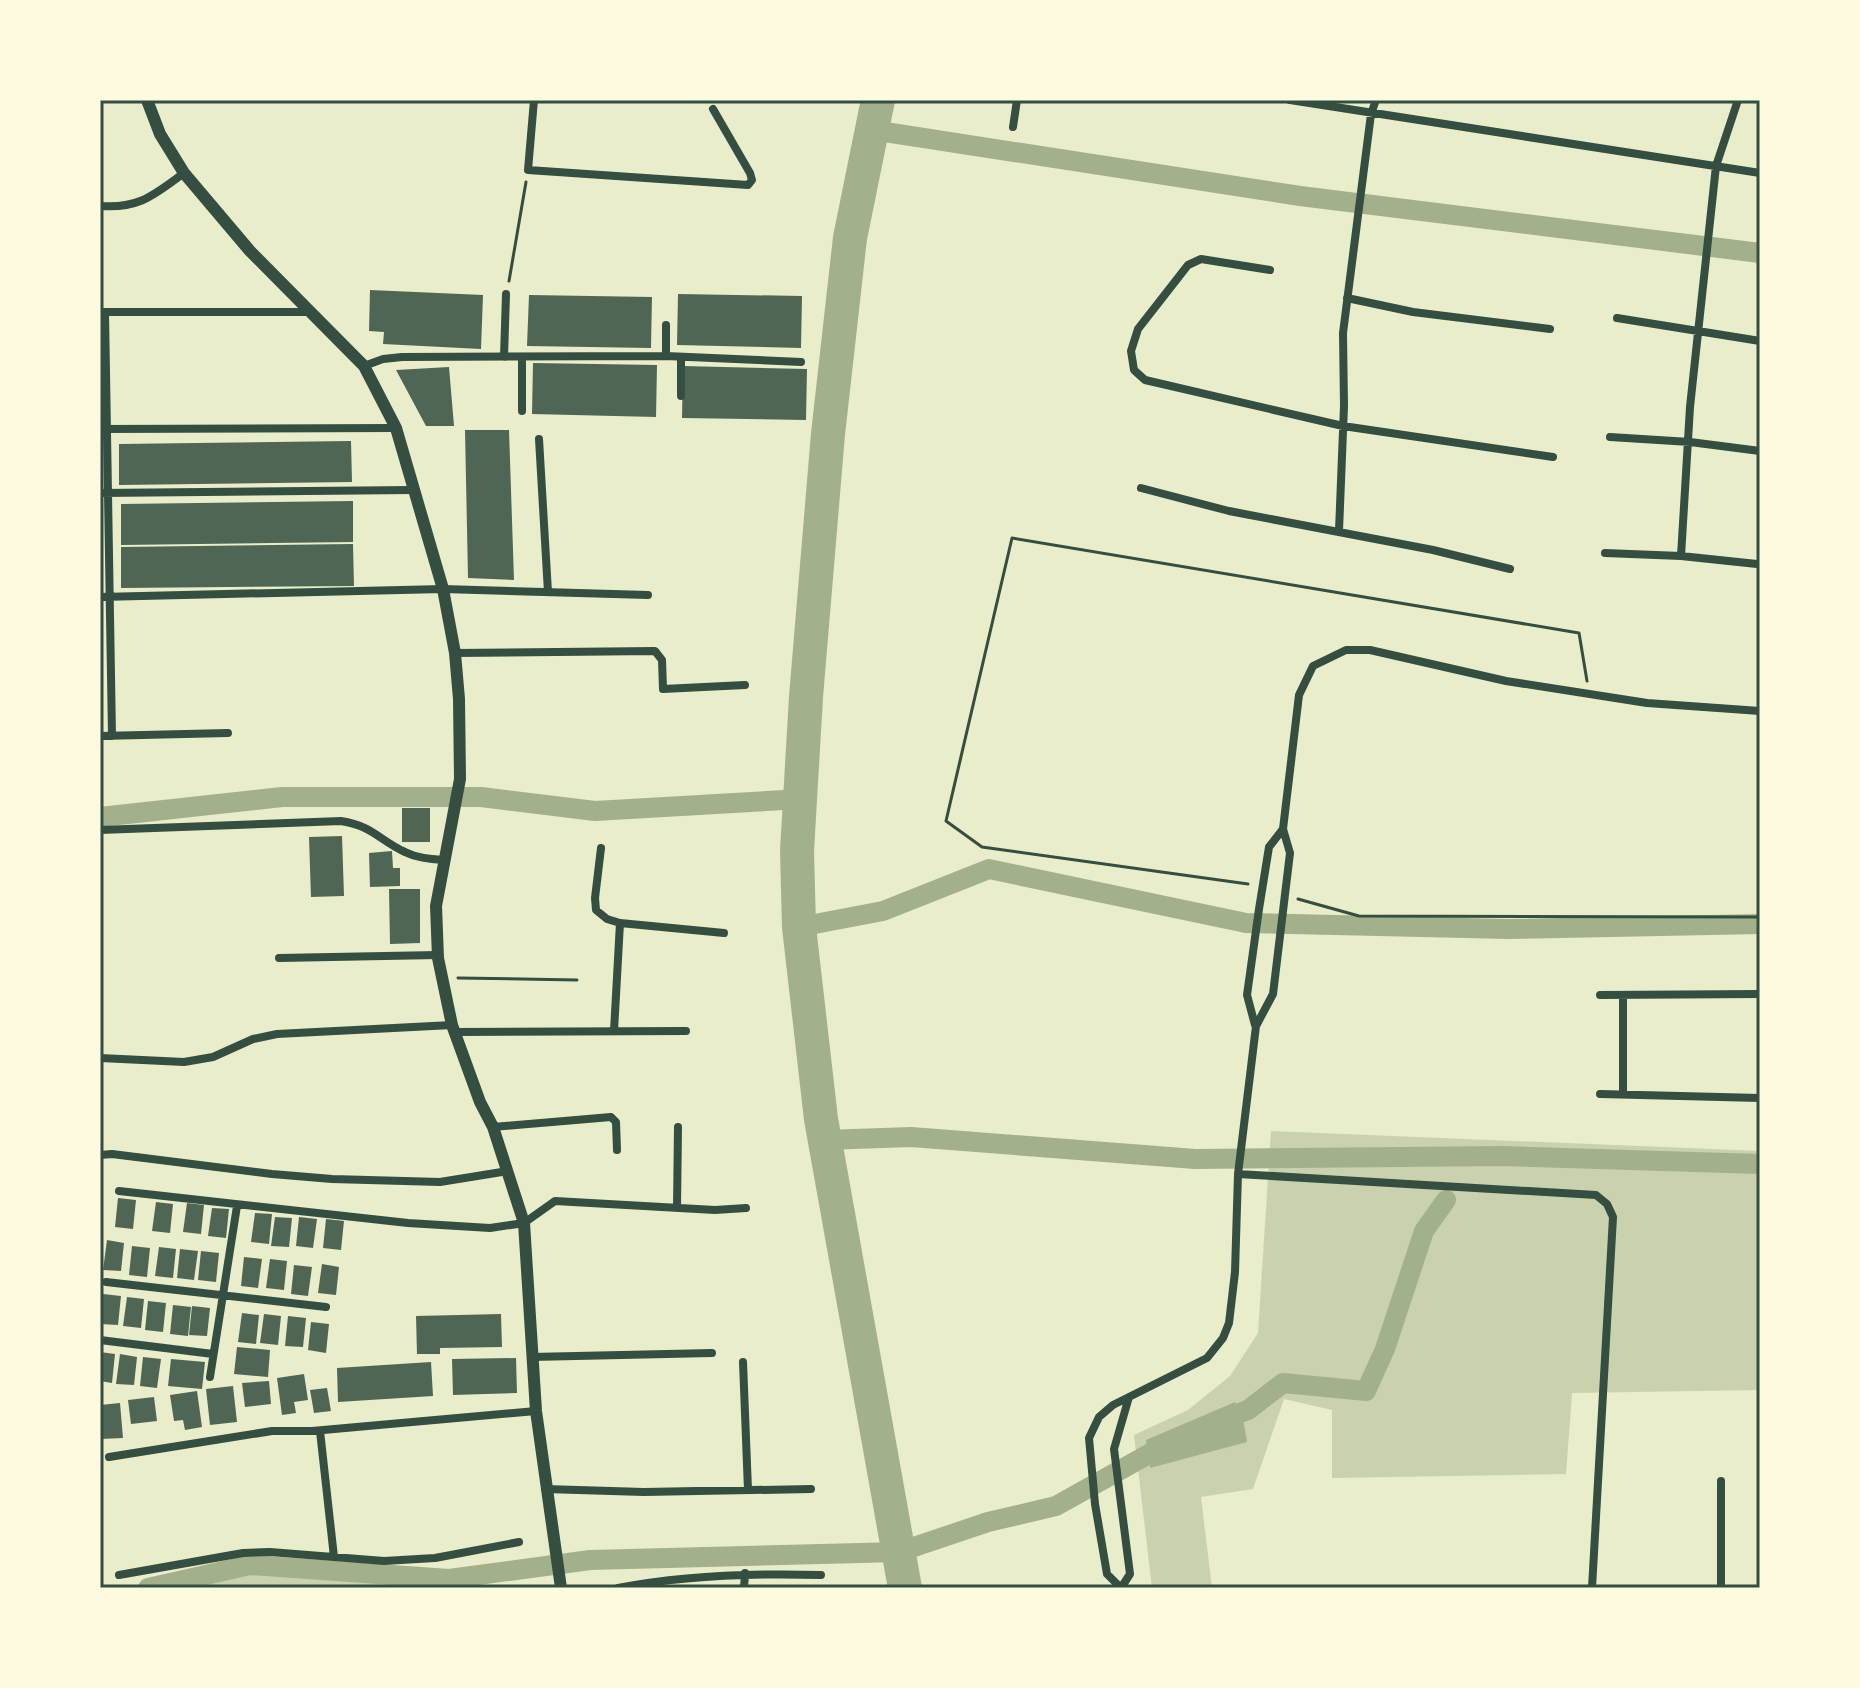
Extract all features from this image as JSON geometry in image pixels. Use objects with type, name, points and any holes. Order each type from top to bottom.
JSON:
[{"type":"street","points":[[147,100],[160,134],[184,173],[250,251],[364,366],[396,428],[443,589],[455,653],[460,779],[436,906],[438,955],[453,1028],[480,1102],[493,1127],[524,1223],[536,1411],[560,1587]]},
{"type":"street","points":[[534,100],[528,170],[748,185],[752,180],[750,173],[713,109]]},
{"type":"street","points":[[1013,127],[1017,100]]},
{"type":"street","points":[[1290,100],[1760,173]]},
{"type":"street","points":[[1339,531],[1343,333],[1371,114],[1376,100]]},
{"type":"street","points":[[1681,556],[1697,333],[1716,166],[1738,100]]},
{"type":"street","points":[[100,206],[122,207],[145,201],[184,173]]},
{"type":"street","points":[[1270,270],[1201,259],[1188,265],[1138,329],[1131,351],[1134,370],[1145,380],[1343,426],[1553,457]]},
{"type":"street","points":[[504,357],[506,294]]},
{"type":"street","points":[[1347,298],[1413,312],[1550,329]]},
{"type":"street","points":[[112,736],[105,596],[102,312],[310,312]]},
{"type":"street","points":[[1617,318],[1760,341]]},
{"type":"street","points":[[666,325],[666,356]]},
{"type":"street","points":[[364,366],[383,359],[504,357],[666,356],[801,362]]},
{"type":"street","points":[[522,357],[522,411]]},
{"type":"street","points":[[681,357],[681,396]]},
{"type":"street","points":[[104,429],[396,428]]},
{"type":"street","points":[[1610,437],[1690,442],[1760,451]]},
{"type":"street","points":[[539,439],[548,592]]},
{"type":"street","points":[[1141,488],[1229,511],[1339,531],[1510,569]]},
{"type":"street","points":[[104,492],[413,490]]},
{"type":"street","points":[[1605,553],[1681,556],[1757,564]]},
{"type":"street","points":[[105,596],[443,589],[648,595]]},
{"type":"street","points":[[1129,1397],[1114,1449],[1130,1574],[1121,1588],[1107,1574],[1105,1566],[1089,1438],[1099,1417],[1113,1405],[1129,1397],[1207,1358],[1223,1338],[1229,1323],[1235,1272],[1242,1138],[1256,1026],[1273,994],[1290,853],[1283,829],[1299,695],[1313,666],[1346,650],[1370,650],[1506,681],[1647,703],[1760,711]]},
{"type":"street","points":[[455,653],[655,651],[662,660],[663,689],[745,685]]},
{"type":"street","points":[[100,736],[228,733]]},
{"type":"street","points":[[100,830],[341,821],[359,824],[376,832],[407,853],[444,860]]},
{"type":"street","points":[[1256,1026],[1247,995],[1269,847],[1283,829]]},
{"type":"street","points":[[601,848],[596,910],[607,919],[620,923],[724,933]]},
{"type":"street","points":[[614,1031],[620,923]]},
{"type":"street","points":[[279,958],[438,955]]},
{"type":"street","points":[[1600,995],[1760,994]]},
{"type":"street","points":[[1623,995],[1623,1094]]},
{"type":"street","points":[[100,1058],[184,1062],[213,1057],[253,1039],[277,1034],[453,1028],[686,1031]]},
{"type":"street","points":[[1600,1094],[1760,1098]]},
{"type":"street","points":[[493,1127],[611,1117],[616,1122],[617,1150]]},
{"type":"street","points":[[677,1208],[678,1127]]},
{"type":"street","points":[[100,1155],[332,1179],[440,1182],[508,1171]]},
{"type":"street","points":[[1239,1173],[1596,1195],[1607,1204],[1613,1217],[1592,1588]]},
{"type":"street","points":[[119,1191],[237,1206],[490,1228],[524,1223],[555,1201],[715,1210],[746,1208]]},
{"type":"street","points":[[210,1377],[237,1206]]},
{"type":"street","points":[[106,1282],[326,1307]]},
{"type":"street","points":[[100,1340],[213,1354]]},
{"type":"street","points":[[531,1357],[712,1353]]},
{"type":"street","points":[[743,1362],[748,1490]]},
{"type":"street","points":[[109,1457],[272,1431],[320,1431],[536,1411]]},
{"type":"street","points":[[320,1431],[334,1557]]},
{"type":"street","points":[[1721,1481],[1721,1588]]},
{"type":"street","points":[[545,1489],[644,1492],[811,1489]]},
{"type":"street","points":[[119,1575],[243,1553],[270,1552],[384,1561],[435,1558],[519,1542]]},
{"type":"street","points":[[744,1588],[745,1573]]},
{"type":"street","points":[[618,1588],[664,1579],[745,1573],[821,1575]]},
{"type":"path","points":[[506,294],[528,170]]},
{"type":"path","points":[[1263,886],[982,847],[946,821],[1012,538],[1579,633],[1589,693]]},
{"type":"path","points":[[1312,903],[1359,916],[1760,917]]},
{"type":"path","points":[[442,978],[577,980]]},
{"type":"shaded area","points":[[1271,1131],[1760,1151],[1760,1390],[1572,1393],[1566,1474],[1332,1478],[1332,1410],[1284,1399],[1253,1489],[1201,1497],[1212,1588],[1152,1588],[1134,1435],[1188,1410],[1230,1376],[1258,1333]]},
{"type":"shaded area","points":[[1235,1402],[1247,1442],[1150,1468],[1146,1440]]},
{"type":"shaded area","points":[[250,1572],[395,1583],[396,1588],[183,1588]]},
{"type":"building","points":[[370,290],[483,295],[481,349],[383,344],[384,332],[369,331]]},
{"type":"building","points":[[678,294],[802,296],[801,348],[677,345]]},
{"type":"building","points":[[529,295],[652,297],[651,348],[527,346]]},
{"type":"building","points":[[533,363],[657,365],[656,417],[532,414]]},
{"type":"building","points":[[683,366],[807,369],[806,420],[682,418]]},
{"type":"building","points":[[449,367],[454,426],[426,426],[396,370]]},
{"type":"building","points":[[465,430],[509,430],[514,580],[468,578]]},
{"type":"building","points":[[351,441],[352,482],[119,485],[119,444]]},
{"type":"building","points":[[353,501],[353,542],[121,545],[121,504]]},
{"type":"building","points":[[353,544],[354,586],[121,588],[121,547]]},
{"type":"building","points":[[402,808],[430,808],[430,842],[402,842]]},
{"type":"building","points":[[342,836],[344,896],[311,897],[309,837]]},
{"type":"building","points":[[392,851],[393,868],[400,868],[400,886],[370,887],[369,853]]},
{"type":"building","points":[[389,889],[420,889],[420,943],[390,944]]},
{"type":"building","points":[[118,1198],[136,1200],[133,1229],[115,1227]]},
{"type":"building","points":[[156,1202],[173,1204],[170,1233],[152,1231]]},
{"type":"building","points":[[187,1203],[204,1205],[201,1234],[183,1232]]},
{"type":"building","points":[[212,1208],[229,1209],[226,1238],[208,1236]]},
{"type":"building","points":[[255,1213],[272,1214],[269,1244],[251,1242]]},
{"type":"building","points":[[275,1217],[292,1218],[289,1247],[271,1246]]},
{"type":"building","points":[[299,1217],[317,1219],[313,1248],[296,1246]]},
{"type":"building","points":[[326,1219],[344,1221],[341,1250],[323,1248]]},
{"type":"building","points":[[107,1240],[124,1243],[121,1271],[103,1270]]},
{"type":"building","points":[[132,1246],[150,1248],[147,1277],[129,1275]]},
{"type":"building","points":[[159,1247],[176,1249],[173,1278],[155,1276]]},
{"type":"building","points":[[180,1249],[198,1251],[194,1280],[177,1278]]},
{"type":"building","points":[[201,1251],[219,1253],[216,1282],[198,1280]]},
{"type":"building","points":[[244,1257],[262,1259],[258,1288],[241,1286]]},
{"type":"building","points":[[270,1259],[287,1261],[284,1290],[266,1288]]},
{"type":"building","points":[[322,1264],[339,1267],[336,1295],[318,1293]]},
{"type":"building","points":[[294,1265],[312,1267],[308,1296],[291,1294]]},
{"type":"building","points":[[103,1294],[121,1296],[118,1325],[100,1324]]},
{"type":"building","points":[[127,1297],[144,1299],[141,1328],[123,1326]]},
{"type":"building","points":[[148,1301],[166,1303],[163,1332],[145,1330]]},
{"type":"building","points":[[173,1305],[191,1307],[188,1336],[170,1334]]},
{"type":"building","points":[[192,1306],[210,1308],[207,1336],[189,1335]]},
{"type":"building","points":[[242,1313],[259,1315],[256,1344],[238,1342]]},
{"type":"building","points":[[264,1314],[281,1316],[278,1345],[260,1343]]},
{"type":"building","points":[[501,1314],[502,1347],[440,1348],[440,1354],[417,1354],[416,1316]]},
{"type":"building","points":[[288,1316],[306,1318],[303,1347],[285,1346]]},
{"type":"building","points":[[311,1322],[329,1324],[326,1353],[308,1350]]},
{"type":"building","points":[[237,1347],[270,1350],[268,1377],[234,1374]]},
{"type":"building","points":[[100,1352],[115,1354],[112,1383],[100,1381]]},
{"type":"building","points":[[120,1354],[137,1357],[134,1385],[116,1384]]},
{"type":"building","points":[[143,1357],[161,1359],[157,1388],[140,1386]]},
{"type":"building","points":[[516,1358],[517,1393],[453,1395],[452,1359]]},
{"type":"building","points":[[171,1359],[205,1362],[202,1389],[168,1386]]},
{"type":"building","points":[[431,1362],[433,1396],[338,1402],[337,1368]]},
{"type":"building","points":[[304,1374],[308,1400],[294,1402],[296,1413],[282,1415],[277,1378]]},
{"type":"building","points":[[269,1381],[271,1404],[245,1407],[242,1383]]},
{"type":"building","points":[[233,1386],[237,1422],[210,1425],[206,1389]]},
{"type":"building","points":[[327,1388],[331,1411],[314,1413],[310,1390]]},
{"type":"building","points":[[197,1391],[202,1427],[185,1430],[183,1420],[174,1421],[170,1395]]},
{"type":"building","points":[[154,1397],[157,1421],[131,1424],[128,1400]]},
{"type":"building","points":[[120,1403],[123,1438],[100,1439],[100,1405]]},
{"type":"waterway","points":[[878,100],[850,238],[828,434],[806,697],[797,851],[799,927],[821,1119],[905,1588]]},
{"type":"waterway","points":[[872,130],[1300,196],[1760,253]]},
{"type":"waterway","points":[[100,817],[282,797],[481,797],[595,811],[802,799]]},
{"type":"waterway","points":[[799,927],[883,911],[989,869],[1246,923],[1508,929],[1760,924]]},
{"type":"waterway","points":[[825,1140],[911,1137],[1195,1159],[1503,1156],[1760,1164]]},
{"type":"waterway","points":[[1215,1422],[1248,1410],[1283,1383],[1366,1391],[1385,1349],[1424,1231],[1446,1200]]},
{"type":"waterway","points":[[148,1588],[250,1565],[449,1579],[590,1560],[899,1552],[988,1522],[1056,1506],[1172,1441]]}]
